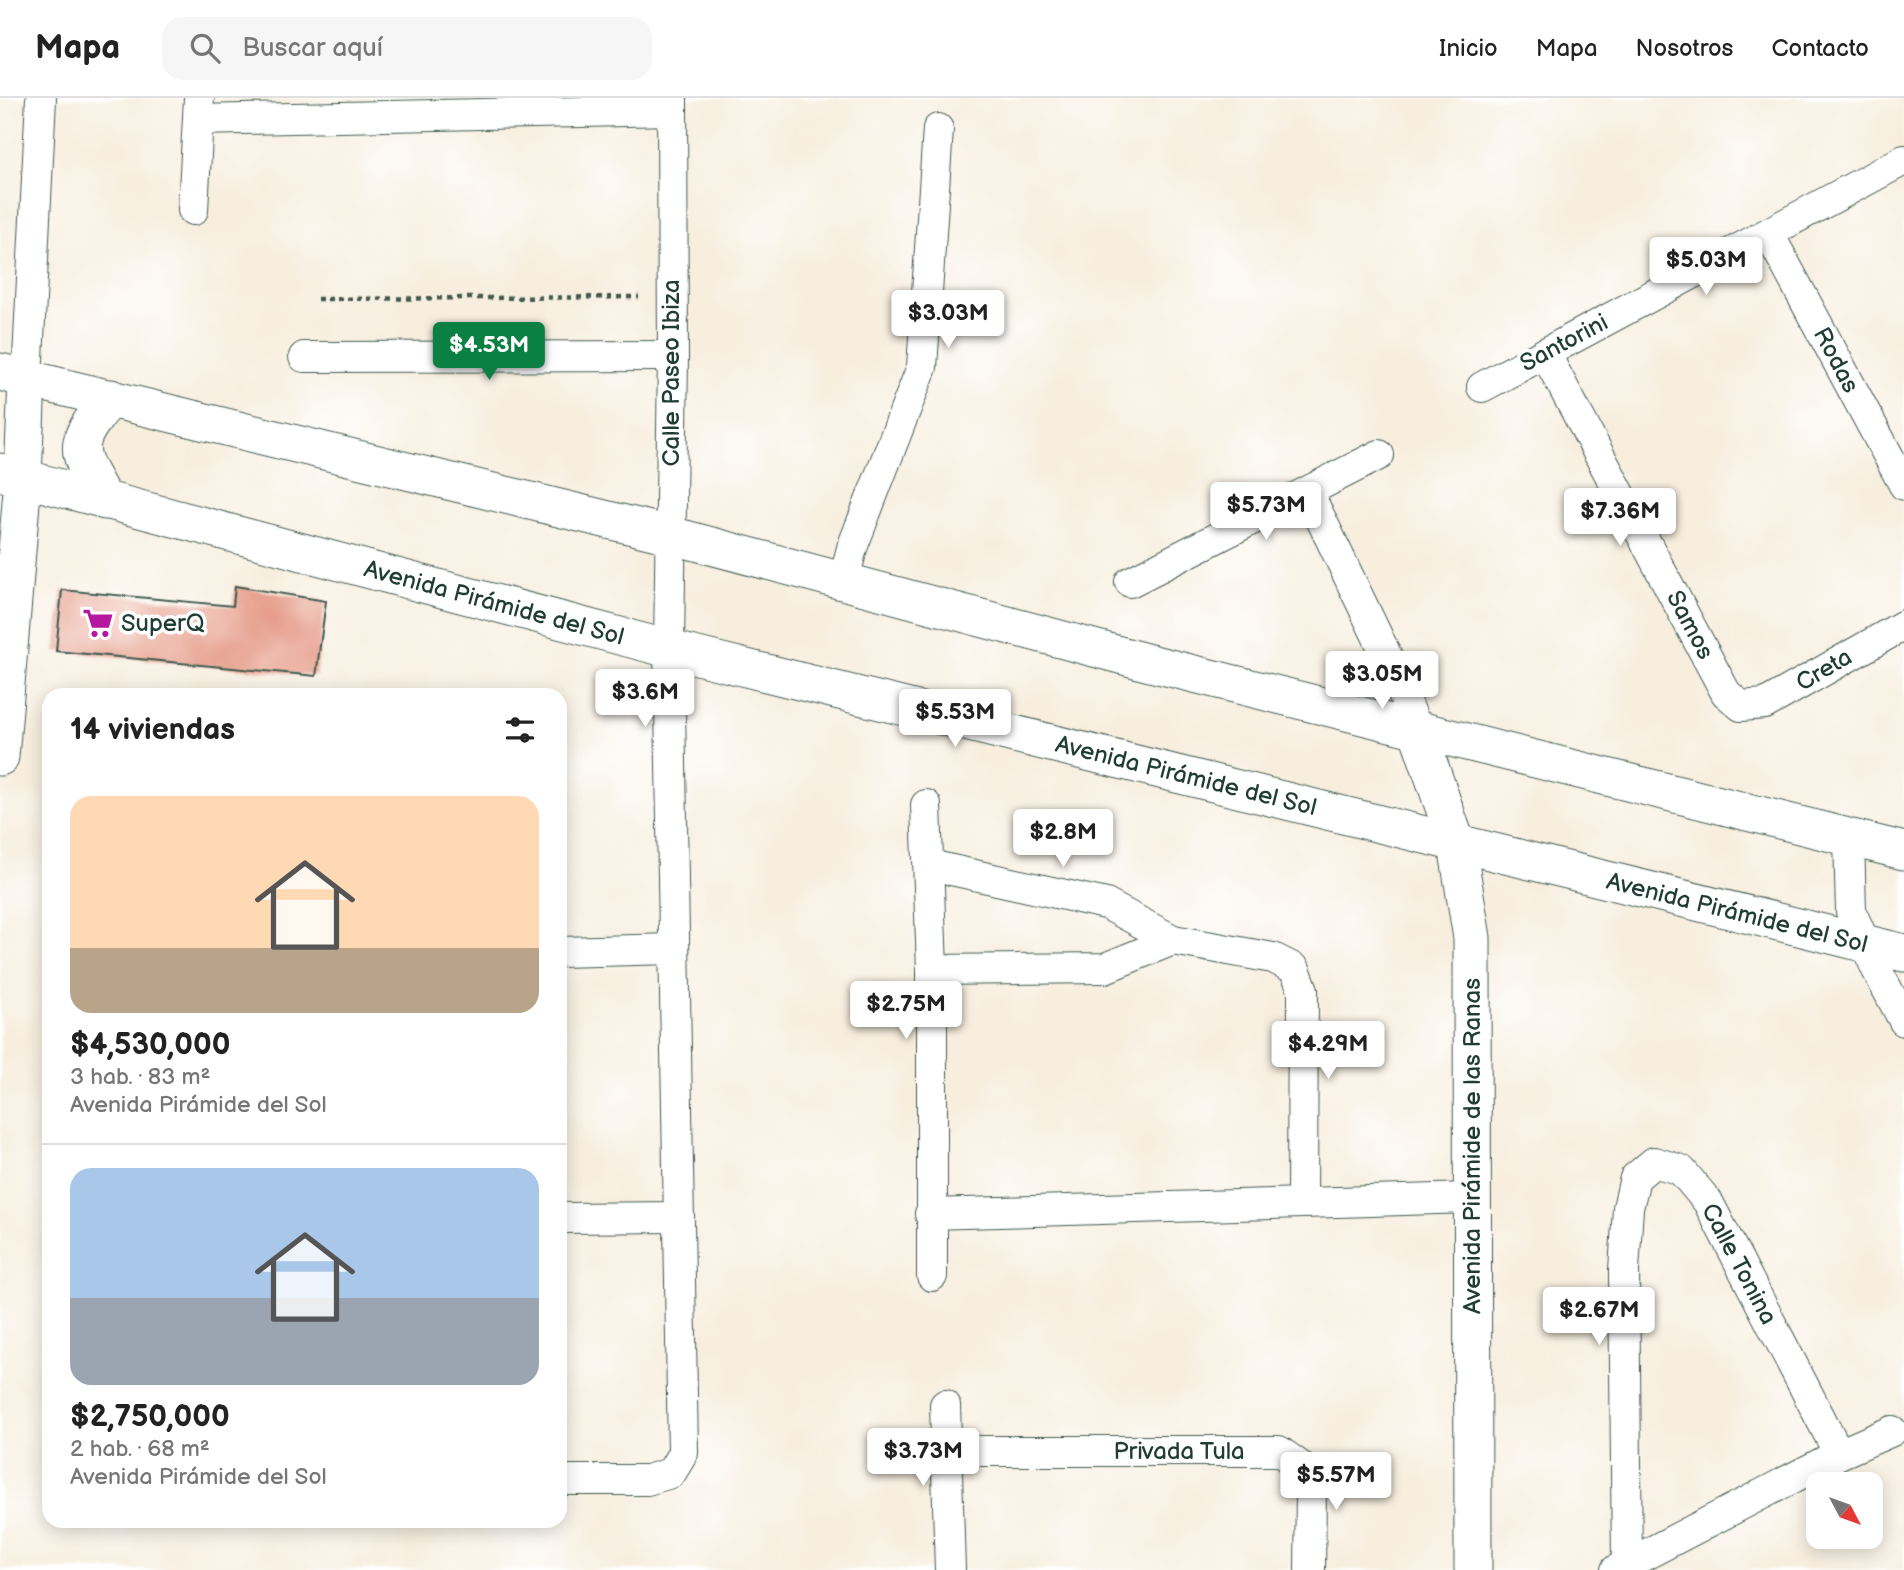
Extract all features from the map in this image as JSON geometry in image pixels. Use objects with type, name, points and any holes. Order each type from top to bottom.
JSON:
[{"type":"street","points":[[0,757],[12,475],[13,376],[41,98]]},
{"type":"street","points":[[193,209],[198,109],[672,104]]},
{"type":"street","name":"Calle Paseo Ibiza","points":[[567,1480],[647,1480],[671,1473],[683,1453],[669,649],[673,356],[672,104]]},
{"type":"street","points":[[844,580],[852,548],[922,367],[938,129]]},
{"type":"street","name":"Santorini","points":[[1482,387],[1904,160]]},
{"type":"street","name":"Rodas","points":[[1769,234],[1904,485]]},
{"type":"street","name":"Samos","points":[[1545,353],[1726,693],[1741,706]]},
{"type":"street","points":[[304,357],[673,356]]},
{"type":"street","points":[[13,376],[670,535],[1146,662],[1904,851]]},
{"type":"street","points":[[105,501],[85,467],[80,450],[86,426],[111,398]]},
{"type":"street","points":[[1130,582],[1379,455]]},
{"type":"street","name":"Avenida Pirámide del Sol","points":[[12,475],[669,649],[1904,953]]},
{"type":"street","points":[[1308,492],[1395,673],[1417,729]]},
{"type":"street","name":"Creta","points":[[1741,706],[1765,704],[1904,625]]},
{"type":"street","name":"Avenida Pirámide de las Ranas","points":[[1417,729],[1457,845],[1472,938],[1473,1570]]},
{"type":"street","points":[[926,804],[932,970],[932,1276]]},
{"type":"street","points":[[1849,837],[1851,912],[1904,1021]]},
{"type":"street","points":[[929,865],[1106,904],[1173,940],[1273,958],[1295,969],[1303,990],[1303,1203]]},
{"type":"street","points":[[932,970],[1105,968],[1173,940]]},
{"type":"street","points":[[567,952],[673,949]]},
{"type":"street","name":"Calle Tonina","points":[[1839,1454],[1708,1202],[1681,1170],[1654,1163],[1635,1178],[1628,1208],[1624,1270],[1621,1567],[1839,1454],[1892,1431]]},
{"type":"street","points":[[930,1214],[1471,1198]]},
{"type":"street","points":[[567,1218],[679,1217]]},
{"type":"street","points":[[945,1405],[950,1570]]},
{"type":"street","name":"Privada Tula","points":[[947,1451],[1279,1451],[1300,1466],[1311,1492],[1310,1570]]},
{"type":"path","points":[[317,299],[671,297]]},
{"type":"building","points":[[235,586],[326,601],[316,676],[56,651],[62,590],[233,606]]},
{"type":"place","name":"SuperQ","points":[[98,623]]}]
